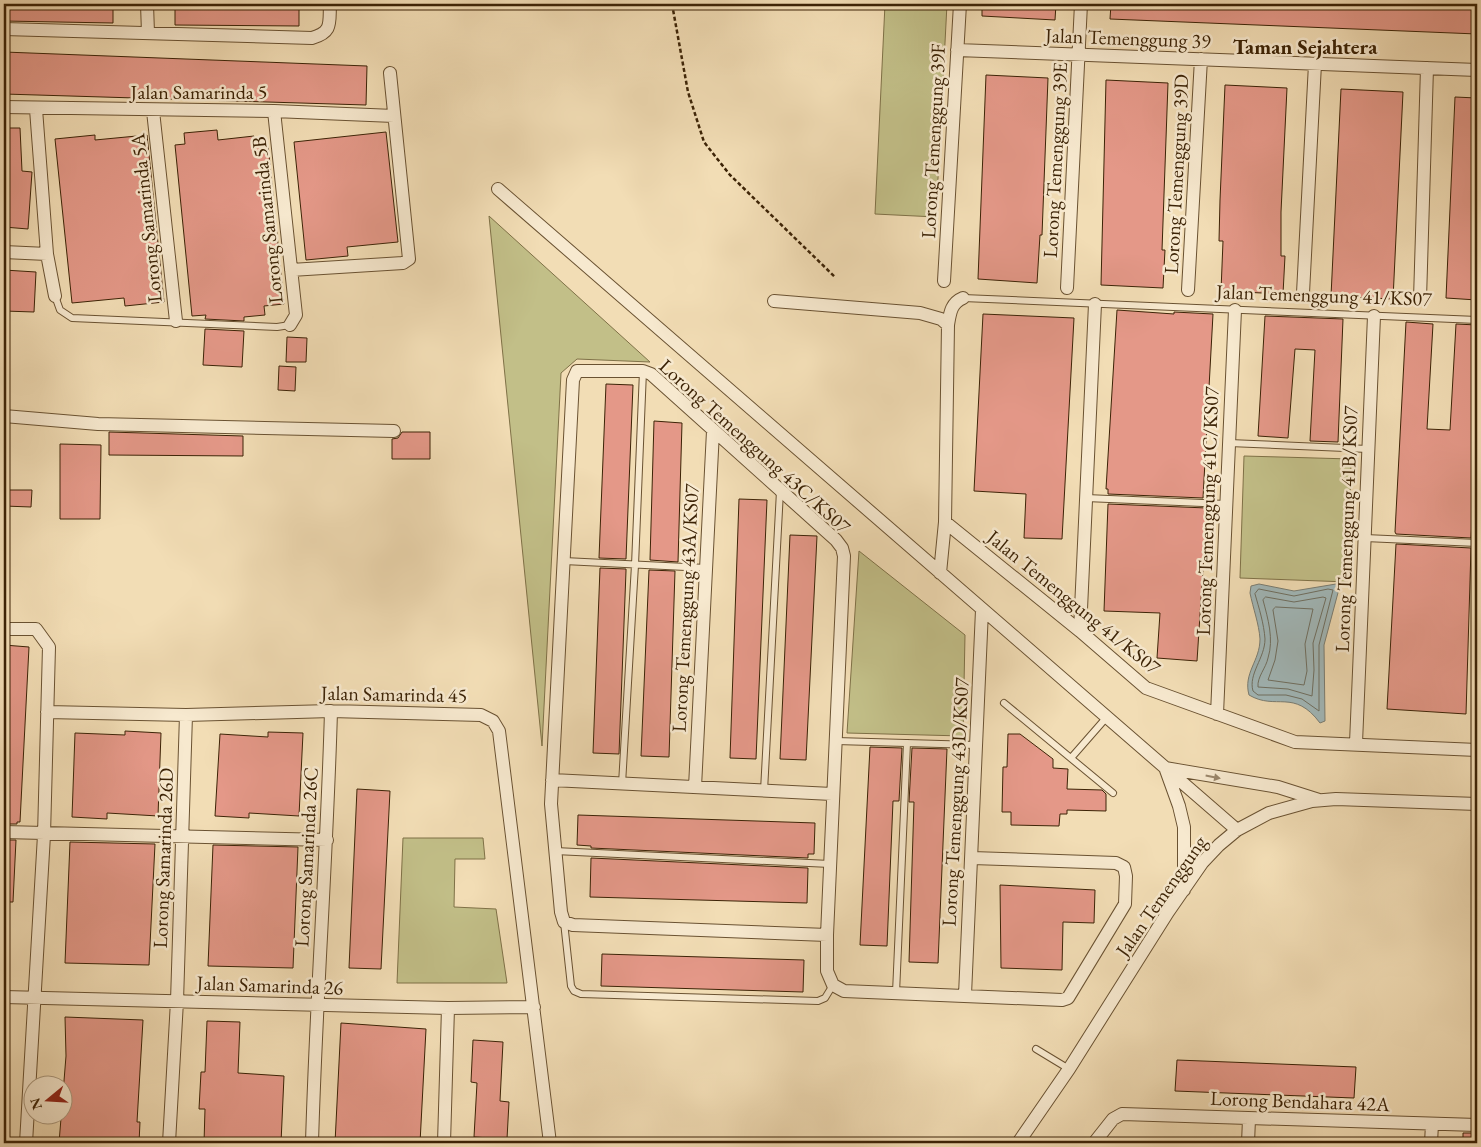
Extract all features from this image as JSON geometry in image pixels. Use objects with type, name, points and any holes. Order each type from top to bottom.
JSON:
[{"type":"street","points":[[147,4],[148,33]]},
{"type":"street","points":[[4,29],[312,38],[323,35],[329,27],[330,4]]},
{"type":"street","name":"Lorong Temenggung 39F","points":[[944,281],[960,4]]},
{"type":"street","name":"Lorong Temenggung 39E","points":[[1067,288],[1081,4]]},
{"type":"street","name":"Jalan Temenggung 39","points":[[958,50],[1477,70]]},
{"type":"street","name":"Lorong Temenggung 39D","points":[[1188,290],[1201,59]]},
{"type":"street","points":[[1303,293],[1315,64]]},
{"type":"street","points":[[1420,299],[1427,68]]},
{"type":"street","points":[[291,270],[403,263],[409,259],[390,72]]},
{"type":"street","name":"Jalan Samarinda 5","points":[[4,108],[274,111],[394,116]]},
{"type":"street","points":[[36,109],[47,254],[55,296]]},
{"type":"street","name":"Lorong Samarinda 5A","points":[[153,111],[176,321]]},
{"type":"street","name":"Lorong Samarinda 5B","points":[[274,111],[296,315],[290,325]]},
{"type":"street","points":[[498,189],[1237,830]]},
{"type":"street","points":[[4,252],[47,254]]},
{"type":"street","name":"Jalan Temenggung 41/KS07","points":[[940,573],[945,522],[948,325],[951,310],[957,301],[963,298]]},
{"type":"street","points":[[774,301],[920,313],[941,319],[948,325]]},
{"type":"street","points":[[1080,630],[1095,304]]},
{"type":"street","name":"Lorong Temenggung 41C/KS07","points":[[1218,714],[1235,310]]},
{"type":"street","name":"Lorong Temenggung 41B/KS07","points":[[1356,743],[1374,316]]},
{"type":"street","name":"Lorong Temenggung 43C/KS07","points":[[564,922],[561,912],[551,804],[573,380],[577,371],[584,369],[643,371],[651,374],[713,432],[836,540],[842,548],[844,556],[827,935],[827,970],[833,985]]},
{"type":"street","points":[[4,416],[98,424],[394,431]]},
{"type":"street","name":"Lorong Temenggung 43A/KS07","points":[[695,787],[713,432]]},
{"type":"street","name":"Jalan Temenggung 41/KS07","points":[[945,522],[1080,630],[1146,688],[1295,742],[1356,743],[1477,750]]},
{"type":"street","name":"Lorong Temenggung 43D/KS07","points":[[965,995],[982,610]]},
{"type":"street","points":[[4,628],[36,629],[49,647],[44,835],[33,997],[26,1143]]},
{"type":"street","name":"Jalan Samarinda 45","points":[[47,712],[186,716],[331,711],[480,715],[493,721],[499,731],[550,1143]]},
{"type":"street","name":"Lorong Samarinda 26C","points":[[312,1143],[316,1005],[327,840],[331,711]]},
{"type":"street","name":"Lorong Samarinda 26D","points":[[169,1143],[178,1001],[186,716]]},
{"type":"street","points":[[1165,768],[1278,787],[1322,800]]},
{"type":"street","points":[[1165,768],[1179,806],[1184,827],[1184,890]]},
{"type":"street","points":[[552,780],[832,794]]},
{"type":"street","name":"Jalan Temenggung","points":[[1018,1143],[1069,1069],[1202,863],[1237,830],[1268,813],[1287,806],[1322,800],[1477,804]]},
{"type":"street","points":[[4,832],[44,835],[183,835],[327,840]]},
{"type":"street","points":[[833,985],[844,991],[1062,1000],[1068,998],[1125,904],[1126,876],[1124,867],[1116,862],[972,858]]},
{"type":"street","points":[[564,922],[573,925],[827,935]]},
{"type":"street","name":"Jalan Samarinda 26","points":[[4,997],[448,1008],[534,1007]]},
{"type":"street","points":[[444,1143],[448,1008]]},
{"type":"street","name":"Lorong Bendahara 42A","points":[[1094,1143],[1113,1119],[1122,1114],[1477,1125]]},
{"type":"street","points":[[1248,1143],[1249,1119]]},
{"type":"street","points":[[1431,1143],[1432,1124]]},
{"type":"lane","points":[[55,296],[60,310],[72,318],[176,321],[277,327],[290,325]]},
{"type":"lane","name":"Jalan Temenggung 41/KS07","points":[[963,298],[1477,320]]},
{"type":"lane","points":[[622,784],[635,565],[643,371]]},
{"type":"lane","points":[[1229,443],[1368,449]]},
{"type":"lane","points":[[764,791],[780,491]]},
{"type":"lane","points":[[1086,498],[1226,504]]},
{"type":"lane","points":[[1364,538],[1477,543]]},
{"type":"lane","points":[[564,561],[706,568]]},
{"type":"lane","points":[[1004,703],[1113,793]]},
{"type":"lane","points":[[1071,758],[1106,718]]},
{"type":"lane","points":[[836,741],[976,745]]},
{"type":"lane","points":[[896,993],[907,743]]},
{"type":"lane","points":[[555,851],[830,864]]},
{"type":"lane","points":[[564,922],[571,986],[574,991],[581,994],[818,1001],[825,998],[833,985]]},
{"type":"lane","points":[[1036,1049],[1069,1069]]},
{"type":"path","points":[[672,4],[688,92],[704,142],[730,174],[835,276]]},
{"type":"shaded area","points":[[885,4],[947,4],[936,217],[875,214]]},
{"type":"shaded area","points":[[489,216],[650,362],[577,359],[561,373],[542,746]]},
{"type":"shaded area","points":[[1244,456],[1351,459],[1348,582],[1240,578]]},
{"type":"shaded area","points":[[859,551],[965,635],[963,736],[847,733]]},
{"type":"shaded area","points":[[403,838],[483,838],[485,859],[455,859],[454,907],[496,909],[507,983],[397,983]]},
{"type":"water","points":[[1259,584],[1294,591],[1336,584],[1339,589],[1324,645],[1325,721],[1320,723],[1311,712],[1302,706],[1293,703],[1268,701],[1249,695],[1248,680],[1260,639],[1250,593],[1251,586]]},
{"type":"building","points":[[4,4],[113,4],[113,23],[4,21]]},
{"type":"building","points":[[175,4],[299,4],[299,26],[175,25]]},
{"type":"building","points":[[982,4],[1056,4],[1055,20],[982,16]]},
{"type":"building","points":[[1111,4],[1477,4],[1477,34],[1110,19]]},
{"type":"building","points":[[4,52],[367,66],[366,105],[4,94]]},
{"type":"building","points":[[986,75],[1048,78],[1042,235],[1040,235],[1037,283],[978,279]]},
{"type":"building","points":[[1106,80],[1168,83],[1162,250],[1165,250],[1163,288],[1101,285]]},
{"type":"building","points":[[1225,85],[1287,88],[1281,212],[1281,256],[1285,256],[1283,294],[1221,291],[1223,241],[1219,241]]},
{"type":"building","points":[[1341,89],[1403,92],[1393,299],[1331,296]]},
{"type":"building","points":[[1455,97],[1477,98],[1477,300],[1446,298]]},
{"type":"building","points":[[4,128],[20,128],[22,171],[32,172],[28,229],[4,227]]},
{"type":"building","points":[[217,130],[218,140],[254,136],[255,146],[268,145],[284,304],[264,306],[265,315],[244,317],[244,321],[205,319],[206,315],[192,316],[175,145],[185,144],[184,133]]},
{"type":"building","points":[[386,132],[398,242],[347,247],[348,256],[306,260],[294,142]]},
{"type":"building","points":[[95,135],[95,140],[147,135],[164,302],[125,306],[124,298],[72,303],[55,139]]},
{"type":"building","points":[[4,270],[36,272],[34,312],[4,311]]},
{"type":"building","points":[[1117,310],[1174,314],[1174,312],[1213,314],[1203,498],[1108,494],[1108,489],[1106,489]]},
{"type":"building","points":[[983,314],[1074,318],[1062,539],[1024,538],[1026,494],[974,491]]},
{"type":"building","points":[[1265,316],[1343,319],[1338,442],[1310,441],[1315,350],[1295,349],[1288,438],[1258,436]]},
{"type":"building","points":[[1406,322],[1433,324],[1427,429],[1450,430],[1456,324],[1477,325],[1477,431],[1471,538],[1396,534],[1395,532]]},
{"type":"building","points":[[205,329],[244,331],[242,367],[203,365]]},
{"type":"building","points":[[287,337],[307,338],[306,362],[286,362]]},
{"type":"building","points":[[279,366],[296,367],[295,391],[278,390]]},
{"type":"building","points":[[606,384],[633,385],[626,559],[599,558]]},
{"type":"building","points":[[654,421],[682,423],[678,562],[650,560]]},
{"type":"building","points":[[109,432],[243,436],[243,456],[109,455]]},
{"type":"building","points":[[402,432],[430,432],[430,459],[392,459],[392,439],[398,438]]},
{"type":"building","points":[[60,444],[101,445],[100,519],[60,519]]},
{"type":"building","points":[[4,490],[32,490],[31,507],[4,506]]},
{"type":"building","points":[[739,499],[767,500],[756,759],[730,758]]},
{"type":"building","points":[[1108,504],[1207,508],[1197,661],[1157,658],[1160,613],[1104,611]]},
{"type":"building","points":[[790,535],[817,536],[806,760],[780,759]]},
{"type":"building","points":[[1396,544],[1471,548],[1466,714],[1387,709]]},
{"type":"building","points":[[600,568],[626,569],[619,754],[593,753]]},
{"type":"building","points":[[649,570],[675,571],[669,757],[641,756]]},
{"type":"building","points":[[4,645],[29,647],[20,822],[17,822],[17,824],[4,824]]},
{"type":"building","points":[[125,731],[161,733],[158,816],[107,813],[107,819],[72,817],[75,733],[125,735]]},
{"type":"building","points":[[268,732],[303,733],[299,816],[249,813],[249,818],[215,816],[220,734],[268,737]]},
{"type":"building","points":[[1008,734],[1020,734],[1053,759],[1053,768],[1068,769],[1067,789],[1102,790],[1106,794],[1106,811],[1067,810],[1067,814],[1060,814],[1059,826],[1011,825],[1011,812],[1002,812],[1003,767],[1007,767]]},
{"type":"building","points":[[870,747],[902,748],[899,801],[893,801],[887,946],[860,945]]},
{"type":"building","points":[[912,748],[947,749],[938,963],[909,962],[914,802],[909,802]]},
{"type":"building","points":[[357,789],[390,791],[381,969],[349,968]]},
{"type":"building","points":[[578,815],[815,823],[814,854],[808,854],[808,858],[591,848],[591,846],[577,845]]},
{"type":"building","points":[[4,840],[16,840],[13,902],[4,902]]},
{"type":"building","points":[[70,842],[155,844],[149,965],[65,963]]},
{"type":"building","points":[[213,845],[298,847],[293,968],[208,966]]},
{"type":"building","points":[[591,858],[808,868],[807,903],[590,897]]},
{"type":"building","points":[[1000,885],[1095,890],[1094,923],[1063,922],[1062,970],[1001,968]]},
{"type":"building","points":[[602,954],[804,960],[803,992],[601,986]]},
{"type":"building","points":[[65,1017],[143,1020],[137,1122],[140,1122],[139,1143],[59,1143],[61,1124],[72,1124],[72,1074],[65,1074]]},
{"type":"building","points":[[207,1021],[240,1022],[238,1073],[284,1076],[281,1143],[204,1143],[205,1109],[199,1109],[201,1072],[205,1072]]},
{"type":"building","points":[[341,1023],[426,1029],[420,1143],[335,1143]]},
{"type":"building","points":[[473,1040],[503,1042],[500,1101],[509,1102],[507,1139],[474,1137],[477,1083],[471,1082]]},
{"type":"building","points":[[1177,1060],[1356,1067],[1354,1098],[1175,1091]]},
{"type":"building","points":[[1463,1133],[1477,1133],[1477,1143],[1463,1143]]},
{"type":"district","name":"Taman Sejahtera","points":[[1305,46]]}]
